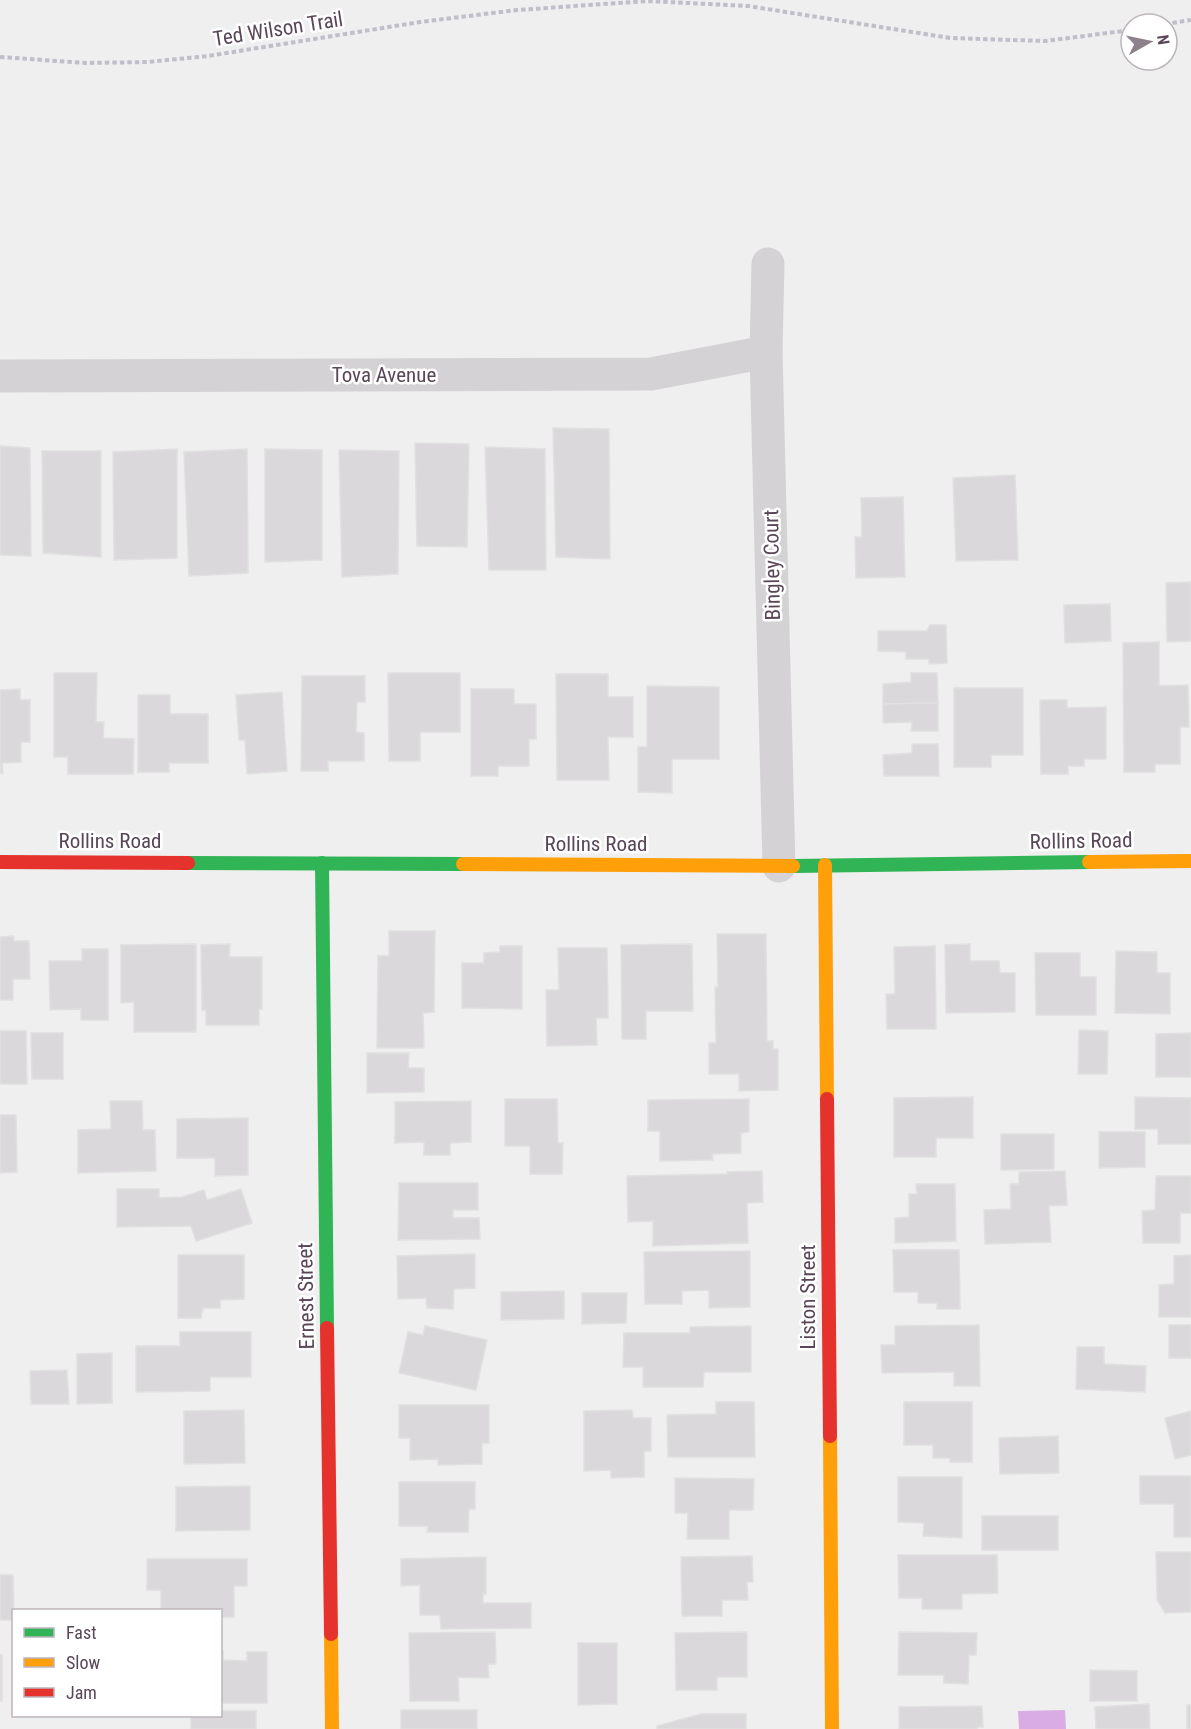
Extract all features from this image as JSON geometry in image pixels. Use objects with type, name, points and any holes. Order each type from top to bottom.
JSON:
[{"type":"street","name":"Bingley Court","points":[[768,264],[766,352],[779,866]]},
{"type":"street","name":"Tova Avenue","points":[[0,376],[651,374],[766,352]]},
{"type":"street","name":"Rollins Road","points":[[0,862],[779,866],[1191,861]]},
{"type":"street","name":"Ernest Street","points":[[322,863],[332,1729]]},
{"type":"street","name":"Liston Street","points":[[825,865],[832,1729]]},
{"type":"path","name":"Ted Wilson Trail","points":[[0,57],[86,63],[148,62],[208,56],[409,24],[517,10],[648,2],[748,6],[959,39],[1045,41],[1119,32]]},
{"type":"shaded area","points":[[1065,1710],[1066,1729],[1019,1729],[1018,1711]]},
{"type":"building","points":[[553,428],[609,429],[610,559],[556,557]]},
{"type":"building","points":[[415,443],[469,444],[467,547],[417,546]]},
{"type":"building","points":[[0,446],[30,448],[31,556],[0,555]]},
{"type":"building","points":[[485,447],[545,449],[546,570],[489,570]]},
{"type":"building","points":[[177,449],[177,558],[114,560],[113,452]]},
{"type":"building","points":[[247,449],[248,573],[189,576],[184,452]]},
{"type":"building","points":[[265,449],[322,450],[322,560],[265,562]]},
{"type":"building","points":[[339,450],[399,451],[398,574],[342,577]]},
{"type":"building","points":[[42,451],[101,451],[101,557],[43,553]]},
{"type":"building","points":[[1015,475],[1018,560],[956,561],[953,478]]},
{"type":"building","points":[[903,497],[905,577],[856,578],[855,537],[862,537],[861,498]]},
{"type":"building","points":[[1191,582],[1191,641],[1167,642],[1166,583]]},
{"type":"building","points":[[1110,604],[1111,641],[1065,643],[1064,605]]},
{"type":"building","points":[[930,625],[946,625],[947,663],[929,664],[929,659],[906,659],[906,652],[878,651],[878,631],[927,631]]},
{"type":"building","points":[[1159,642],[1159,686],[1188,685],[1189,727],[1180,727],[1180,764],[1155,764],[1155,772],[1124,772],[1123,643]]},
{"type":"building","points":[[54,673],[97,673],[96,722],[104,722],[103,738],[134,739],[133,774],[68,774],[68,757],[54,757]]},
{"type":"building","points":[[388,673],[460,673],[460,732],[420,732],[420,761],[389,761]]},
{"type":"building","points":[[911,673],[937,673],[938,703],[883,704],[883,684],[911,682]]},
{"type":"building","points":[[556,674],[608,674],[608,697],[633,697],[633,737],[608,737],[609,780],[557,780]]},
{"type":"building","points":[[302,676],[365,676],[365,702],[357,702],[356,732],[364,733],[364,761],[328,761],[328,771],[301,771]]},
{"type":"building","points":[[647,686],[719,687],[719,759],[672,759],[672,793],[638,792],[638,747],[647,747]]},
{"type":"building","points":[[954,688],[1023,688],[1023,755],[991,755],[991,767],[954,767]]},
{"type":"building","points":[[20,689],[20,700],[30,700],[30,742],[21,742],[21,762],[2,763],[3,773],[0,773],[0,690]]},
{"type":"building","points":[[471,689],[514,689],[514,704],[536,704],[536,739],[529,739],[529,766],[498,766],[498,776],[471,776]]},
{"type":"building","points":[[282,692],[287,771],[247,774],[245,740],[239,740],[236,695]]},
{"type":"building","points":[[138,695],[170,695],[170,714],[208,714],[208,763],[169,763],[169,772],[138,772]]},
{"type":"building","points":[[1040,700],[1067,700],[1067,708],[1106,707],[1106,759],[1084,759],[1084,766],[1068,766],[1068,774],[1041,774]]},
{"type":"building","points":[[938,703],[938,731],[911,731],[912,722],[883,722],[883,704]]},
{"type":"building","points":[[912,744],[938,744],[939,776],[884,776],[883,755],[912,753]]},
{"type":"building","points":[[389,931],[435,931],[434,1012],[423,1013],[424,1048],[377,1048],[378,956],[389,956]]},
{"type":"building","points":[[717,934],[766,934],[767,1041],[773,1041],[773,1049],[778,1049],[778,1090],[739,1091],[739,1074],[709,1074],[709,1043],[716,1043]]},
{"type":"building","points":[[13,936],[14,941],[29,941],[30,979],[13,979],[13,1000],[0,1000],[0,937]]},
{"type":"building","points":[[196,944],[196,1032],[134,1032],[134,1002],[121,1003],[121,945]]},
{"type":"building","points":[[230,944],[229,957],[262,957],[262,1009],[259,1010],[259,1025],[206,1025],[206,1010],[202,1010],[201,945]]},
{"type":"building","points":[[692,944],[693,1011],[646,1011],[646,1039],[622,1039],[621,945]]},
{"type":"building","points":[[970,944],[970,961],[999,961],[1000,973],[1015,973],[1015,1012],[946,1013],[945,945]]},
{"type":"building","points":[[500,946],[522,946],[522,1009],[462,1008],[462,963],[484,963],[484,953],[500,952]]},
{"type":"building","points":[[935,946],[936,1029],[887,1029],[886,994],[895,994],[894,947]]},
{"type":"building","points":[[558,948],[607,948],[608,1018],[596,1018],[597,1045],[547,1046],[546,990],[559,990]]},
{"type":"building","points":[[82,949],[108,949],[108,1020],[81,1020],[81,1009],[50,1010],[49,961],[82,961]]},
{"type":"building","points":[[1116,951],[1157,952],[1157,973],[1170,973],[1170,1014],[1115,1013]]},
{"type":"building","points":[[1035,953],[1080,953],[1080,977],[1096,977],[1096,1015],[1036,1015]]},
{"type":"building","points":[[1079,1030],[1108,1031],[1107,1074],[1078,1074]]},
{"type":"building","points":[[0,1031],[26,1031],[27,1084],[0,1084]]},
{"type":"building","points":[[31,1033],[63,1033],[63,1079],[32,1079]]},
{"type":"building","points":[[1191,1033],[1191,1077],[1156,1077],[1156,1034]]},
{"type":"building","points":[[367,1053],[409,1053],[408,1068],[424,1068],[424,1092],[367,1093]]},
{"type":"building","points":[[973,1097],[973,1138],[936,1138],[936,1157],[894,1157],[894,1098]]},
{"type":"building","points":[[1135,1097],[1191,1098],[1191,1144],[1158,1144],[1158,1129],[1135,1129]]},
{"type":"building","points":[[505,1099],[557,1099],[558,1143],[563,1143],[562,1174],[530,1174],[530,1146],[505,1146]]},
{"type":"building","points":[[749,1099],[749,1132],[741,1133],[741,1153],[712,1154],[713,1160],[660,1161],[660,1131],[648,1131],[648,1100]]},
{"type":"building","points":[[110,1101],[142,1101],[143,1130],[155,1130],[156,1171],[78,1173],[78,1130],[111,1129]]},
{"type":"building","points":[[471,1101],[471,1142],[450,1143],[450,1155],[424,1155],[424,1142],[395,1143],[395,1102]]},
{"type":"building","points":[[0,1115],[16,1115],[17,1172],[0,1173]]},
{"type":"building","points":[[248,1118],[248,1175],[215,1176],[215,1158],[177,1158],[177,1119]]},
{"type":"building","points":[[1099,1132],[1145,1132],[1145,1167],[1099,1168]]},
{"type":"building","points":[[1001,1134],[1054,1134],[1054,1169],[1001,1170]]},
{"type":"building","points":[[762,1171],[763,1202],[747,1203],[748,1243],[653,1246],[653,1221],[628,1222],[627,1176]]},
{"type":"building","points":[[1065,1171],[1067,1205],[1049,1206],[1051,1242],[985,1244],[984,1210],[1011,1209],[1010,1184],[1019,1184],[1019,1172]]},
{"type":"building","points":[[1156,1176],[1191,1176],[1191,1213],[1180,1213],[1180,1243],[1143,1243],[1142,1211],[1155,1210]]},
{"type":"building","points":[[399,1183],[478,1183],[478,1210],[453,1210],[453,1218],[479,1218],[480,1239],[398,1240]]},
{"type":"building","points":[[916,1184],[955,1184],[956,1241],[895,1243],[895,1218],[909,1217],[909,1194],[917,1194]]},
{"type":"building","points":[[117,1189],[159,1189],[159,1198],[182,1197],[204,1190],[207,1200],[241,1189],[252,1223],[196,1241],[191,1226],[117,1227]]},
{"type":"building","points":[[893,1250],[959,1250],[960,1309],[937,1309],[937,1303],[918,1303],[918,1292],[894,1292]]},
{"type":"building","points":[[750,1251],[750,1307],[709,1308],[709,1290],[682,1291],[682,1304],[645,1304],[644,1252]]},
{"type":"building","points":[[475,1254],[475,1288],[454,1289],[453,1309],[427,1308],[426,1298],[398,1299],[397,1256]]},
{"type":"building","points":[[178,1255],[244,1255],[244,1299],[220,1300],[220,1308],[203,1308],[201,1318],[178,1318]]},
{"type":"building","points":[[1191,1255],[1191,1317],[1159,1317],[1159,1285],[1174,1284],[1174,1256]]},
{"type":"building","points":[[564,1291],[564,1319],[501,1320],[501,1292]]},
{"type":"building","points":[[582,1293],[627,1293],[626,1323],[582,1324]]},
{"type":"building","points":[[979,1325],[980,1386],[954,1386],[954,1372],[882,1373],[881,1345],[895,1345],[895,1326]]},
{"type":"building","points":[[1169,1325],[1191,1325],[1191,1358],[1169,1358]]},
{"type":"building","points":[[425,1326],[487,1340],[476,1390],[399,1373],[408,1332],[423,1335]]},
{"type":"building","points":[[751,1326],[751,1372],[704,1372],[703,1387],[643,1387],[643,1367],[623,1367],[624,1333],[690,1333],[690,1327]]},
{"type":"building","points":[[180,1332],[251,1332],[251,1377],[210,1377],[210,1391],[136,1392],[136,1346],[180,1346]]},
{"type":"building","points":[[1077,1347],[1104,1347],[1104,1364],[1146,1366],[1145,1392],[1076,1389]]},
{"type":"building","points":[[112,1353],[112,1403],[77,1404],[77,1354]]},
{"type":"building","points":[[67,1370],[69,1404],[31,1404],[30,1371]]},
{"type":"building","points":[[716,1402],[754,1402],[755,1457],[668,1457],[667,1415],[716,1414]]},
{"type":"building","points":[[904,1402],[972,1402],[972,1462],[950,1462],[950,1458],[933,1458],[933,1445],[904,1445]]},
{"type":"building","points":[[399,1405],[489,1405],[489,1443],[482,1443],[482,1464],[438,1465],[438,1459],[410,1460],[410,1438],[399,1438]]},
{"type":"building","points":[[244,1410],[245,1463],[184,1464],[184,1411]]},
{"type":"building","points":[[632,1410],[633,1418],[651,1418],[651,1451],[644,1451],[644,1477],[611,1478],[611,1470],[584,1471],[584,1411]]},
{"type":"building","points":[[1191,1411],[1191,1455],[1175,1459],[1165,1418]]},
{"type":"building","points":[[1058,1436],[1059,1473],[1000,1474],[999,1438]]},
{"type":"building","points":[[1140,1476],[1191,1476],[1191,1537],[1174,1537],[1174,1504],[1140,1504]]},
{"type":"building","points":[[898,1477],[962,1477],[962,1538],[923,1536],[924,1523],[898,1522]]},
{"type":"building","points":[[675,1478],[754,1479],[753,1510],[729,1510],[729,1539],[687,1539],[688,1513],[675,1513]]},
{"type":"building","points":[[399,1482],[475,1482],[475,1509],[469,1509],[468,1532],[427,1532],[428,1526],[399,1526]]},
{"type":"building","points":[[250,1486],[250,1530],[176,1531],[176,1487]]},
{"type":"building","points":[[982,1516],[1058,1516],[1058,1550],[982,1550]]},
{"type":"building","points":[[1156,1552],[1191,1552],[1191,1612],[1165,1613],[1157,1600]]},
{"type":"building","points":[[898,1555],[997,1555],[998,1593],[962,1594],[962,1609],[922,1609],[922,1598],[899,1598]]},
{"type":"building","points":[[752,1556],[753,1582],[747,1582],[748,1600],[722,1600],[722,1616],[682,1616],[681,1557]]},
{"type":"building","points":[[486,1557],[486,1594],[483,1594],[483,1603],[531,1603],[531,1628],[441,1629],[440,1615],[420,1615],[420,1585],[401,1586],[401,1559]]},
{"type":"building","points":[[147,1559],[247,1559],[247,1586],[234,1586],[234,1617],[222,1617],[222,1609],[161,1609],[161,1590],[147,1590]]},
{"type":"building","points":[[0,1575],[13,1575],[12,1620],[0,1620]]},
{"type":"building","points":[[495,1632],[496,1664],[488,1664],[489,1678],[458,1677],[459,1701],[410,1701],[409,1633]]},
{"type":"building","points":[[747,1632],[747,1677],[717,1677],[717,1690],[676,1690],[675,1633]]},
{"type":"building","points":[[899,1632],[977,1633],[976,1655],[969,1655],[968,1684],[944,1683],[944,1675],[898,1675]]},
{"type":"building","points":[[578,1643],[617,1643],[617,1704],[578,1705]]},
{"type":"building","points":[[222,1651],[223,1660],[247,1661],[247,1652],[267,1652],[267,1703],[222,1703]]},
{"type":"building","points":[[0,1655],[2,1655],[2,1701],[0,1701]]},
{"type":"building","points":[[1090,1670],[1137,1671],[1137,1701],[1090,1701]]},
{"type":"building","points":[[1149,1704],[1150,1729],[1096,1729],[1095,1707]]},
{"type":"building","points":[[1187,1705],[1191,1705],[1191,1729],[1187,1729]]},
{"type":"building","points":[[982,1706],[983,1727],[977,1727],[977,1729],[899,1729],[899,1707]]},
{"type":"building","points":[[401,1710],[477,1710],[477,1729],[401,1729]]},
{"type":"building","points":[[222,1711],[256,1711],[256,1729],[191,1729],[191,1717],[222,1717]]},
{"type":"building","points":[[701,1714],[746,1714],[746,1729],[657,1729],[657,1726]]},
{"type":"traffic: fast","points":[[793,866],[1089,862]]},
{"type":"traffic: fast","points":[[188,863],[463,864]]},
{"type":"traffic: fast","points":[[322,863],[327,1328]]},
{"type":"traffic: slow","points":[[1089,862],[1191,861]]},
{"type":"traffic: slow","points":[[463,864],[793,866]]},
{"type":"traffic: slow","points":[[825,865],[827,1099]]},
{"type":"traffic: slow","points":[[830,1436],[832,1729]]},
{"type":"traffic: slow","points":[[331,1634],[332,1729]]},
{"type":"traffic: jam","points":[[0,862],[188,863]]},
{"type":"traffic: jam","points":[[827,1099],[830,1436]]},
{"type":"traffic: jam","points":[[327,1328],[331,1634]]}]
